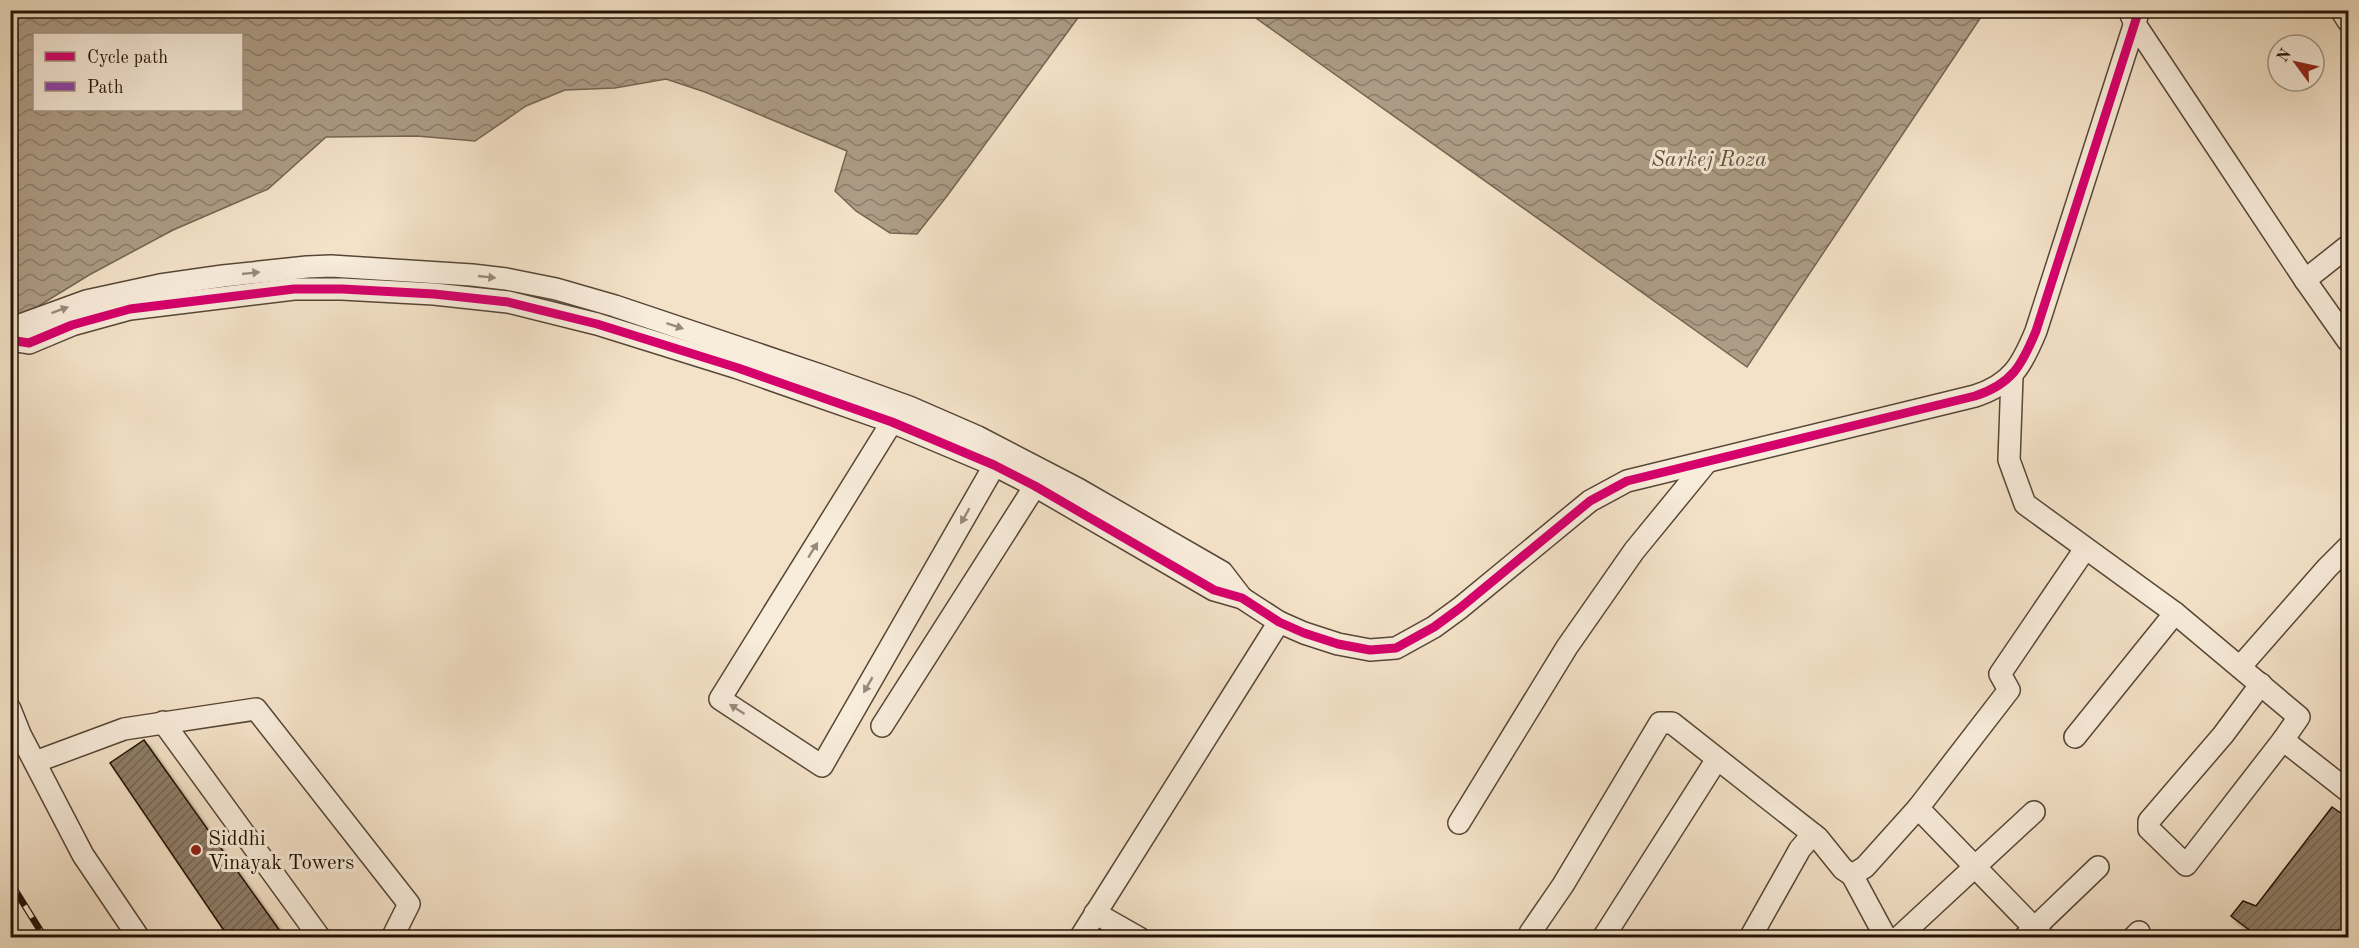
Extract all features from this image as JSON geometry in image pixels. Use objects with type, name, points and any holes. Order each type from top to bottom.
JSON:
[{"type":"street","points":[[2341,10],[2349,21]]},
{"type":"street","points":[[2134,15],[2305,280],[2349,341]]},
{"type":"street","points":[[161,295],[250,293],[316,288],[508,302],[909,407],[1135,533],[1214,590],[1242,598],[1279,621],[1304,633],[1338,644],[1370,650],[1396,648],[1420,636],[1452,614],[1597,496],[1627,481],[1975,396],[1989,391],[2012,376],[2025,356],[2036,331],[2134,15]]},
{"type":"street","points":[[2305,280],[2349,246]]},
{"type":"street","points":[[11,341],[29,343],[97,316],[223,276],[331,266],[506,279],[605,304],[807,381],[892,422],[999,457],[1035,486],[1135,533]]},
{"type":"street","points":[[456,297],[458,274]]},
{"type":"street","points":[[530,307],[537,285]]},
{"type":"street","points":[[597,324],[605,304]]},
{"type":"street","points":[[2012,376],[2009,460],[2025,504],[2175,612],[2261,684],[2299,717],[2186,865],[2149,829],[2149,821],[2223,735],[2261,684]]},
{"type":"street","points":[[892,422],[720,699],[822,766],[999,457]]},
{"type":"street","points":[[1459,823],[1567,647],[1634,550],[1706,463]]},
{"type":"street","points":[[882,726],[1035,486]]},
{"type":"street","points":[[2240,667],[2327,568],[2349,547]]},
{"type":"street","points":[[1852,875],[1865,867],[1918,808],[2009,690],[2000,674],[2085,549]]},
{"type":"street","points":[[2075,737],[2175,612]]},
{"type":"street","points":[[1080,938],[1279,621]]},
{"type":"street","points":[[10,709],[82,855],[139,938]]},
{"type":"street","points":[[35,762],[124,729],[256,709],[409,904],[392,938]]},
{"type":"street","points":[[163,722],[320,938]]},
{"type":"street","points":[[1530,938],[1530,933],[1563,885],[1660,723],[1672,723],[1813,834],[1852,875],[1886,938]]},
{"type":"street","points":[[2283,740],[2349,790]]},
{"type":"street","points":[[1603,938],[1717,759]]},
{"type":"street","points":[[1918,808],[1975,867],[2034,934],[2098,867]]},
{"type":"street","points":[[1898,938],[2034,812]]},
{"type":"street","points":[[1750,938],[1800,849],[1813,834]]},
{"type":"street","points":[[1095,913],[1139,938]]},
{"type":"water","points":[[10,11],[1083,11],[917,234],[890,233],[856,211],[835,191],[847,151],[705,92],[666,79],[615,88],[565,90],[526,106],[475,141],[417,136],[326,137],[268,189],[173,230],[89,275],[11,323]]},
{"type":"water","name":"Sarkej Roza","points":[[1246,11],[1985,11],[1747,367]]},
{"type":"building","name":"Siddhi Vinayak Towers","points":[[144,740],[285,938],[229,938],[110,763]]},
{"type":"building","points":[[2332,807],[2348,818],[2348,938],[2260,938],[2231,916],[2243,901],[2256,906]]},
{"type":"railway","points":[[10,882],[45,938]]},
{"type":"marked path","points":[[2133,938],[2139,932]]},
{"type":"cycle path","points":[[10,340],[29,343],[72,325],[130,309],[294,289],[434,294],[508,302],[597,324],[738,368],[892,422],[994,465],[1035,486],[1214,590],[1242,598],[1279,622],[1338,644],[1370,650],[1396,648],[1434,627],[1460,608],[1590,501],[1627,481],[1975,396],[1998,386],[2007,379],[2026,354],[2036,331],[2139,10]]},
{"type":"place","name":"Siddhi Vinayak Towers","points":[[196,850]]}]
